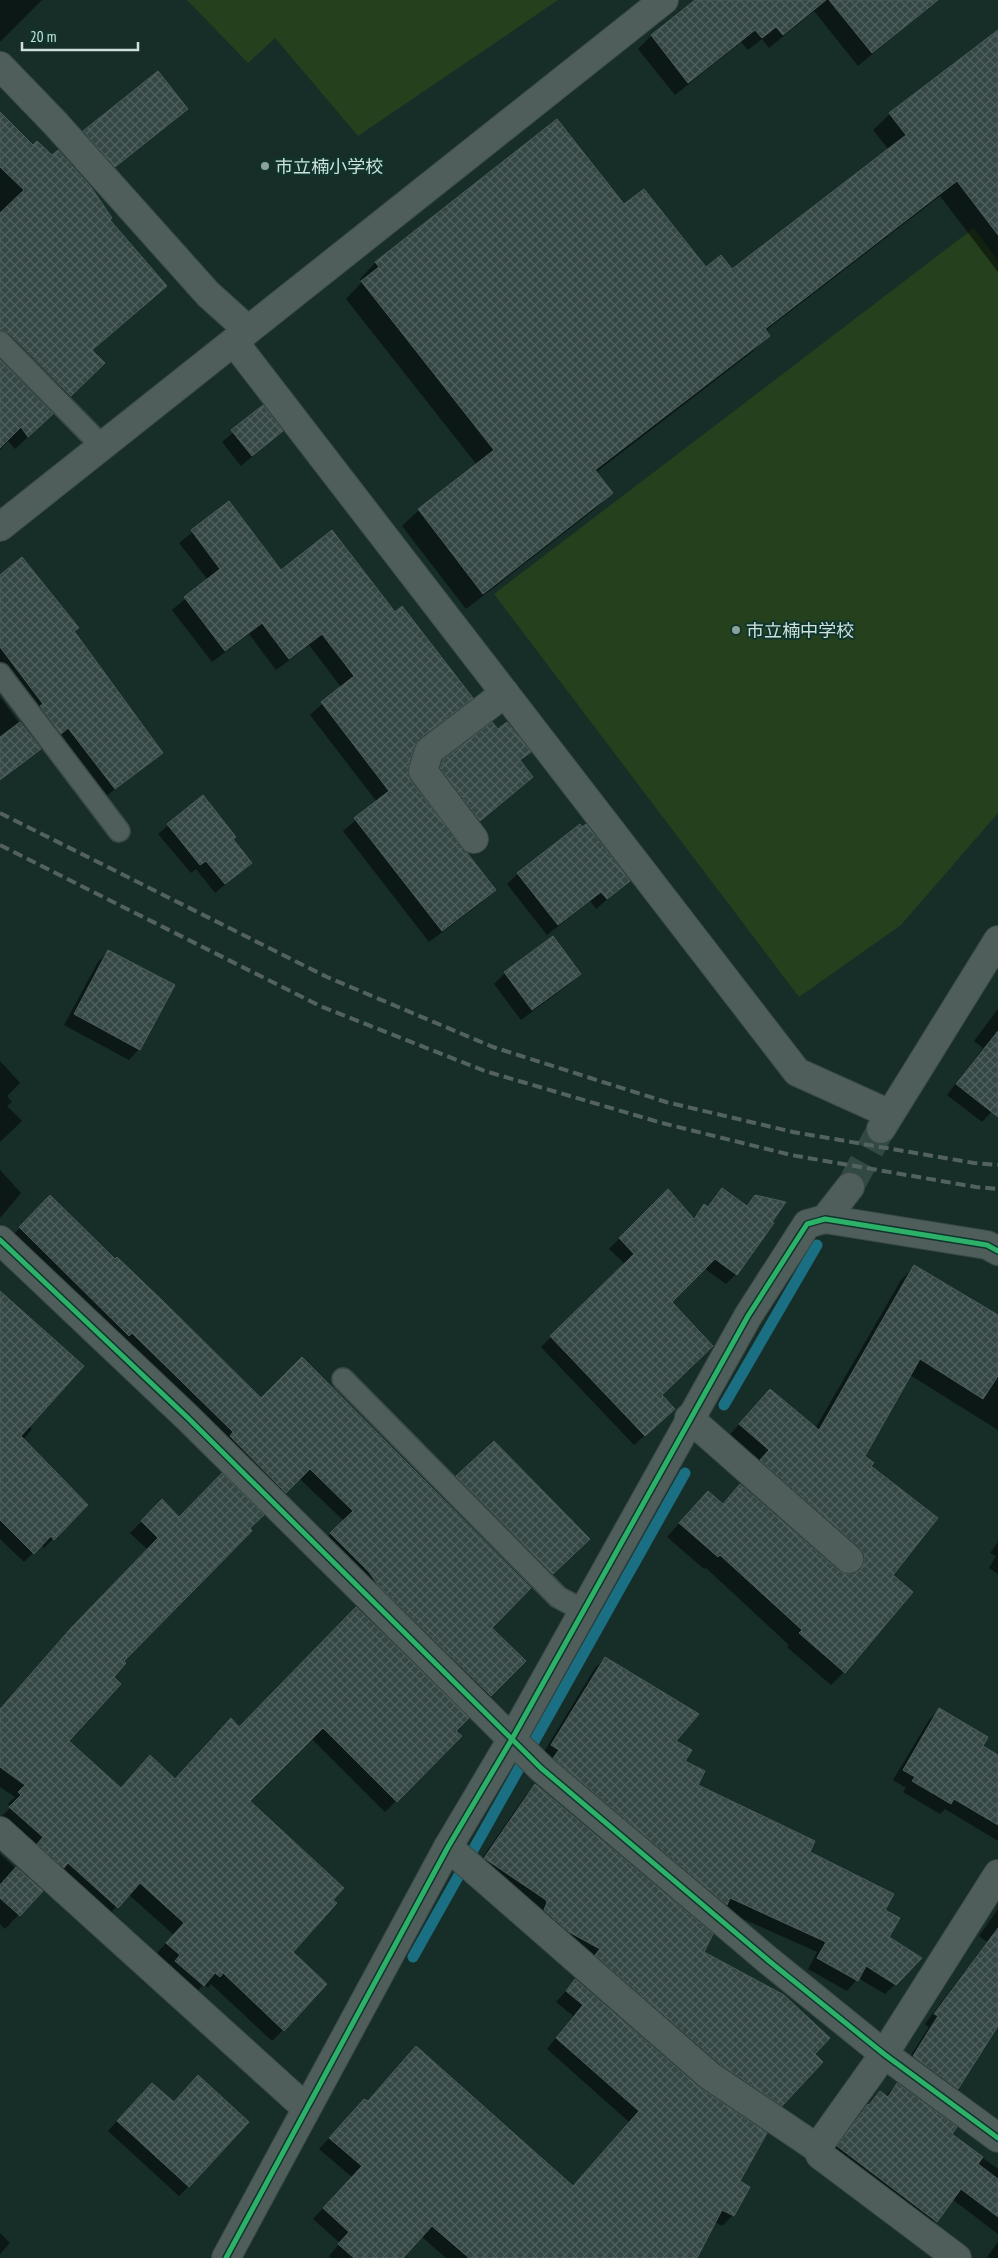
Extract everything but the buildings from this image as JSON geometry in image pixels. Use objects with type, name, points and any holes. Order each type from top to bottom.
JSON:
[{"type":"street","points":[[0,527],[664,0]]},
{"type":"street","points":[[0,66],[56,124],[208,294],[505,693],[797,1072],[885,1122],[994,955]]},
{"type":"street","points":[[474,839],[423,771],[429,751],[505,693]]},
{"type":"street","points":[[825,1219],[850,1187]]},
{"type":"street","points":[[226,2258],[448,1848],[512,1739],[689,1418],[748,1316],[807,1224],[825,1219],[987,1245],[998,1251]]},
{"type":"street","points":[[0,1241],[188,1418],[541,1768],[769,1961],[884,2054],[998,2138]]},
{"type":"street","points":[[689,1418],[849,1559]]},
{"type":"street","points":[[0,1831],[306,2108]]},
{"type":"street","points":[[448,1848],[710,2076],[817,2148],[820,2156],[957,2258]]},
{"type":"street","points":[[817,2148],[884,2054],[998,1874]]},
{"type":"lane","points":[[0,342],[102,446]]},
{"type":"lane","points":[[0,674],[119,831]]},
{"type":"lane","points":[[343,1379],[558,1597],[582,1610]]},
{"type":"green space","points":[[187,0],[558,0],[358,136],[275,38],[248,63]]},
{"type":"green space","points":[[974,228],[998,261],[998,813],[901,925],[799,997],[494,594]]},
{"type":"waterway","points":[[724,1405],[817,1245]]},
{"type":"waterway","points":[[413,1957],[685,1473]]},
{"type":"tunnel","points":[[850,1187],[881,1129]]},
{"type":"railway","points":[[0,813],[327,977],[493,1047],[666,1102],[793,1132],[974,1163],[998,1165]]},
{"type":"railway","points":[[0,845],[320,1006],[485,1071],[662,1123],[791,1155],[976,1187],[998,1189]]},
{"type":"cycle path","points":[[226,2258],[448,1847],[512,1739],[748,1316],[807,1224],[825,1219],[987,1245],[998,1251]]},
{"type":"cycle path","points":[[0,1240],[188,1418],[541,1768],[769,1961],[884,2054],[998,2138]]},
{"type":"place","name":"市立楠小学校","points":[[265,166]]},
{"type":"place","name":"市立楠中学校","points":[[736,630]]}]
